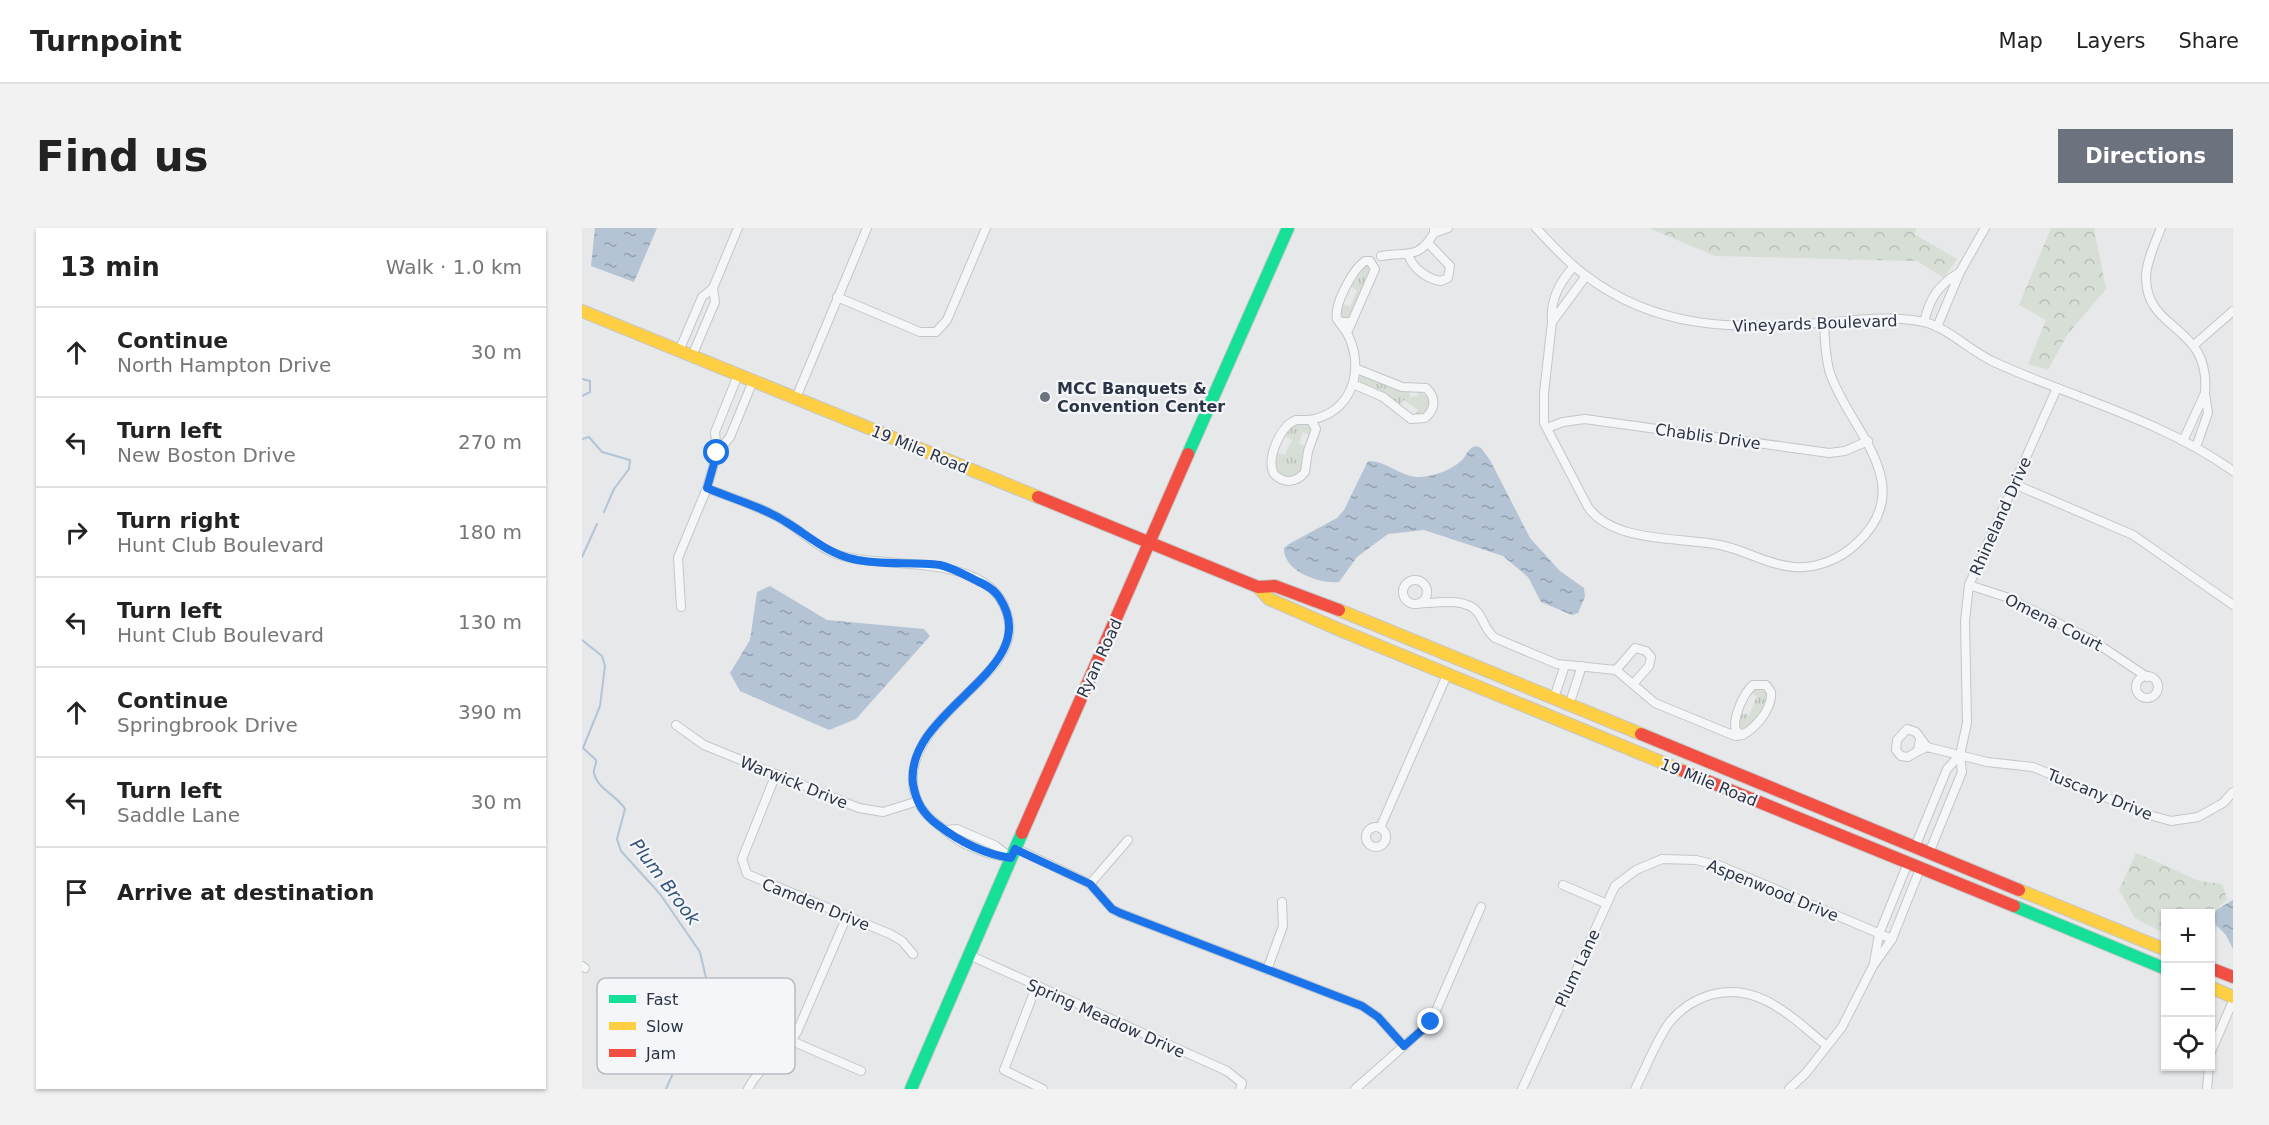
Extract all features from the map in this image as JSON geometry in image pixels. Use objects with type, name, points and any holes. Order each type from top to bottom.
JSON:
[{"type":"main road","name":"Ryan Road","points":[[911,1089],[1288,228]]},
{"type":"main road","name":"19 Mile Road","points":[[582,311],[1258,587],[1269,599],[1416,662],[2161,967]]},
{"type":"main road","name":"19 Mile Road","points":[[1258,587],[1275,586],[1299,595],[2161,948]]},
{"type":"main road","points":[[1289,608],[1291,599],[1299,595]]},
{"type":"main road","points":[[1416,662],[1420,650],[1430,648]]},
{"type":"main road","points":[[1559,721],[1570,718],[1571,705]]},
{"type":"main road","points":[[1819,827],[1822,816],[1832,813]]},
{"type":"main road","points":[[1953,882],[1963,879],[1966,868]]},
{"type":"main road","points":[[2215,970],[2233,977]]},
{"type":"main road","points":[[2215,989],[2233,999]]},
{"type":"street","points":[[679,351],[702,297],[713,288],[738,228]]},
{"type":"street","points":[[796,398],[867,228]]},
{"type":"street","points":[[837,297],[920,332],[936,332],[947,320],[986,228]]},
{"type":"street","points":[[1322,417],[1308,451],[1307,467],[1303,476],[1292,482],[1278,477],[1272,469],[1271,460],[1284,429],[1291,422],[1322,417],[1342,403],[1353,384],[1357,369],[1347,333],[1337,319],[1336,310],[1354,272],[1365,261],[1381,256],[1417,252],[1428,243],[1434,231],[1448,228]]},
{"type":"street","name":"Vineyards Boulevard","points":[[1536,228],[1586,276],[1641,308],[1702,325],[1734,327],[1892,319],[1924,321],[1977,354],[2183,441],[2233,471]]},
{"type":"street","points":[[1937,327],[1960,272],[1985,228]]},
{"type":"street","points":[[2161,228],[2147,269],[2147,290],[2157,311],[2194,345],[2203,361],[2208,413],[2196,447]]},
{"type":"street","points":[[1408,254],[1411,263],[1420,271],[1434,280],[1444,280],[1450,274],[1450,266],[1428,243]]},
{"type":"street","points":[[1347,333],[1381,256]]},
{"type":"street","points":[[1365,261],[1372,262],[1375,269]]},
{"type":"street","points":[[1574,266],[1555,296],[1551,308],[1552,322],[1543,413],[1547,428],[1588,507],[1598,519],[1624,532],[1723,546],[1783,566],[1803,568],[1826,562],[1854,546],[1869,530],[1878,512],[1882,491],[1881,474],[1868,441],[1830,373],[1824,323]]},
{"type":"street","points":[[1924,321],[1935,292],[1946,280],[1960,272]]},
{"type":"street","points":[[1552,322],[1586,276]]},
{"type":"street","points":[[692,356],[715,302],[713,288]]},
{"type":"street","points":[[2194,345],[2233,311]]},
{"type":"street","points":[[1337,319],[1345,324],[1352,322]]},
{"type":"street","points":[[1353,384],[1383,397],[1411,418],[1425,418],[1433,407],[1433,397],[1426,388],[1402,387],[1357,369]]},
{"type":"street","points":[[681,607],[678,558],[707,488],[717,453],[716,432],[738,375]]},
{"type":"street","points":[[717,453],[730,436],[753,381]]},
{"type":"street","name":"Rhineland Drive","points":[[1929,853],[1962,772],[1960,755],[1967,723],[1965,621],[1969,585],[2057,388]]},
{"type":"street","points":[[2183,441],[2205,393]]},
{"type":"street","name":"Chablis Drive","points":[[1547,428],[1563,422],[1585,419],[1829,453],[1845,451],[1868,441]]},
{"type":"street","points":[[1309,420],[1314,422],[1317,429]]},
{"type":"street","points":[[2014,484],[2133,535],[2233,605]]},
{"type":"street","points":[[707,488],[781,519],[825,548],[853,559],[942,566],[961,572],[993,589],[1006,609],[1010,632],[1004,652],[936,723],[920,748],[913,780],[918,801],[927,817],[945,830],[957,829],[1090,884],[1112,909],[1120,913],[1362,1006],[1378,1017],[1404,1046]]},
{"type":"street","points":[[1416,604],[1423,601],[1427,595],[1426,587],[1420,582],[1413,581],[1406,585],[1404,596],[1409,602],[1416,604],[1472,606],[1481,617],[1487,630],[1495,638],[1565,665],[1616,670],[1655,703],[1729,734],[1743,735],[1750,731],[1772,700],[1771,692],[1766,685],[1757,684],[1750,687],[1729,734]]},
{"type":"street","name":"Omena Court","points":[[1969,585],[2006,597],[2092,640],[2133,670],[2147,676]]},
{"type":"street","points":[[1427,595],[1436,603]]},
{"type":"street","points":[[1616,670],[1635,648],[1646,651],[1651,657],[1649,666],[1633,684]]},
{"type":"street","points":[[1554,698],[1565,665]]},
{"type":"street","points":[[1571,705],[1582,666]]},
{"type":"street","points":[[2133,670],[2136,691],[2141,697],[2148,698],[2154,695],[2157,689],[2156,682],[2147,676],[2140,678],[2136,684]]},
{"type":"street","points":[[1380,828],[1447,675]]},
{"type":"street","points":[[1734,722],[1736,731],[1743,735]]},
{"type":"street","name":"Warwick Drive","points":[[676,725],[704,745],[871,812],[883,812],[918,801]]},
{"type":"street","points":[[1907,729],[1916,732],[1927,747],[1908,757],[1901,756],[1895,745],[1900,735],[1907,729]]},
{"type":"street","points":[[1918,751],[1920,739]]},
{"type":"street","name":"Tuscany Drive","points":[[1927,747],[1988,762],[2033,767],[2146,814],[2172,821],[2198,817],[2223,803],[2233,792]]},
{"type":"street","name":"Rhineland Drive","points":[[1915,847],[1947,769],[1960,755]]},
{"type":"street","name":"Camden Drive","points":[[776,774],[742,858],[743,868],[752,877],[896,937],[913,954]]},
{"type":"street","points":[[1090,884],[1128,840]]},
{"type":"street","name":"Aspenwood Drive","points":[[1650,863],[1672,858],[1721,866],[1892,939]]},
{"type":"street","name":"Plum Lane","points":[[1522,1089],[1615,886],[1650,863]]},
{"type":"street","points":[[1873,966],[1879,934],[1908,863]]},
{"type":"street","points":[[1789,1089],[1806,1073],[1842,1028],[1873,966],[1892,939],[1920,868]]},
{"type":"street","points":[[1563,885],[1606,904]]},
{"type":"street","points":[[1267,970],[1283,926],[1282,902]]},
{"type":"street","points":[[1355,1089],[1431,1022],[1437,1014],[1481,907]]},
{"type":"street","points":[[795,1034],[847,916]]},
{"type":"street","name":"Spring Meadow Drive","points":[[969,955],[1227,1071],[1241,1086]]},
{"type":"street","points":[[1036,987],[1004,1070],[1043,1089]]},
{"type":"street","points":[[1635,1089],[1668,1025],[1678,1013],[1697,999],[1723,992],[1747,992],[1759,996],[1775,1005],[1827,1046]]},
{"type":"street","points":[[2215,1044],[2233,999]]},
{"type":"street","points":[[795,1042],[861,1071]]},
{"type":"street","points":[[2206,1089],[2208,1071]]},
{"type":"street","points":[[748,1089],[757,1074]]},
{"type":"green space","points":[[1649,228],[1917,228],[1914,234],[1957,259],[1944,278],[1917,261],[1715,256]]},
{"type":"green space","points":[[2051,228],[2094,228],[2106,289],[2067,335],[2048,370],[2028,364],[2046,320],[2019,305]]},
{"type":"green space","points":[[1366,265],[1371,269],[1349,318],[1343,319],[1339,313],[1343,304],[1350,307],[1357,290],[1351,287]]},
{"type":"green space","points":[[1364,375],[1398,390],[1409,391],[1410,397],[1418,396],[1417,390],[1429,398],[1428,408],[1424,413],[1414,416],[1418,410],[1404,400],[1399,405],[1387,394],[1360,383],[1359,377]]},
{"type":"green space","points":[[1307,423],[1312,431],[1310,435],[1303,432],[1299,443],[1305,446],[1302,470],[1294,477],[1284,477],[1277,469],[1276,460],[1278,453],[1285,455],[1292,440],[1285,436],[1296,424]]},
{"type":"green space","points":[[1753,689],[1766,691],[1767,701],[1748,728],[1741,729],[1738,724],[1742,713],[1749,715],[1757,696],[1751,693]]},
{"type":"green space","points":[[2136,853],[2197,880],[2223,885],[2227,899],[2215,913],[2215,909],[2161,909],[2161,932],[2135,918],[2119,890]]},
{"type":"water","points":[[595,228],[657,228],[634,282],[591,266]]},
{"type":"water","points":[[1476,446],[1481,448],[1490,460],[1530,538],[1560,571],[1584,588],[1585,597],[1578,613],[1572,615],[1541,602],[1528,577],[1503,556],[1424,530],[1388,534],[1357,557],[1339,582],[1313,578],[1289,563],[1284,548],[1337,518],[1344,510],[1368,461],[1381,463],[1407,475],[1421,477],[1438,474],[1455,466],[1470,449]]},
{"type":"water","points":[[770,586],[827,620],[924,629],[930,636],[856,719],[829,730],[740,691],[730,673],[750,640],[757,592]]},
{"type":"water","points":[[2233,900],[2233,949],[2226,935],[2215,924],[2216,910]]},
{"type":"waterway","name":"Plum Brook","points":[[582,379],[590,381],[590,392],[582,396]]},
{"type":"waterway","name":"Plum Brook","points":[[582,439],[589,437],[602,452],[630,460],[629,469],[614,489],[604,512]]},
{"type":"waterway","name":"Plum Brook","points":[[582,557],[597,524]]},
{"type":"waterway","name":"Plum Brook","points":[[582,640],[602,656],[605,666],[600,706],[583,748],[596,760],[594,773],[599,784],[625,809],[617,839],[621,851],[660,894],[700,952],[706,978]]},
{"type":"waterway","name":"Plum Brook","points":[[666,1089],[673,1074]]},
{"type":"traffic: fast","points":[[1188,454],[1288,228]]},
{"type":"traffic: fast","points":[[911,1089],[1022,833]]},
{"type":"traffic: fast","points":[[2014,906],[2161,967]]},
{"type":"traffic: slow","points":[[582,311],[1038,497]]},
{"type":"traffic: slow","points":[[1258,587],[1269,599],[1340,630],[1683,771]]},
{"type":"traffic: slow","points":[[1339,610],[1641,734]]},
{"type":"traffic: slow","points":[[2019,890],[2161,948]]},
{"type":"traffic: slow","points":[[2215,989],[2233,997]]},
{"type":"traffic: jam","points":[[1022,833],[1188,454]]},
{"type":"traffic: jam","points":[[1038,497],[1258,587],[1275,586],[1339,610]]},
{"type":"traffic: jam","points":[[1641,734],[2019,890]]},
{"type":"traffic: jam","points":[[1683,771],[2014,906]]},
{"type":"traffic: jam","points":[[2215,970],[2233,977]]},
{"type":"place","name":"MCC Banquets & Convention Center","points":[[1045,397]]},
{"type":"route","points":[[717,453],[707,488],[787,522],[805,537],[833,553],[878,563],[942,566],[961,572],[993,589],[998,595],[1006,609],[1010,632],[1004,652],[996,663],[936,723],[916,756],[913,780],[919,806],[927,817],[953,838],[992,855],[1011,858],[1015,849],[1071,872],[1090,884],[1112,909],[1120,913],[1362,1006],[1378,1017],[1404,1046],[1431,1022]]}]
